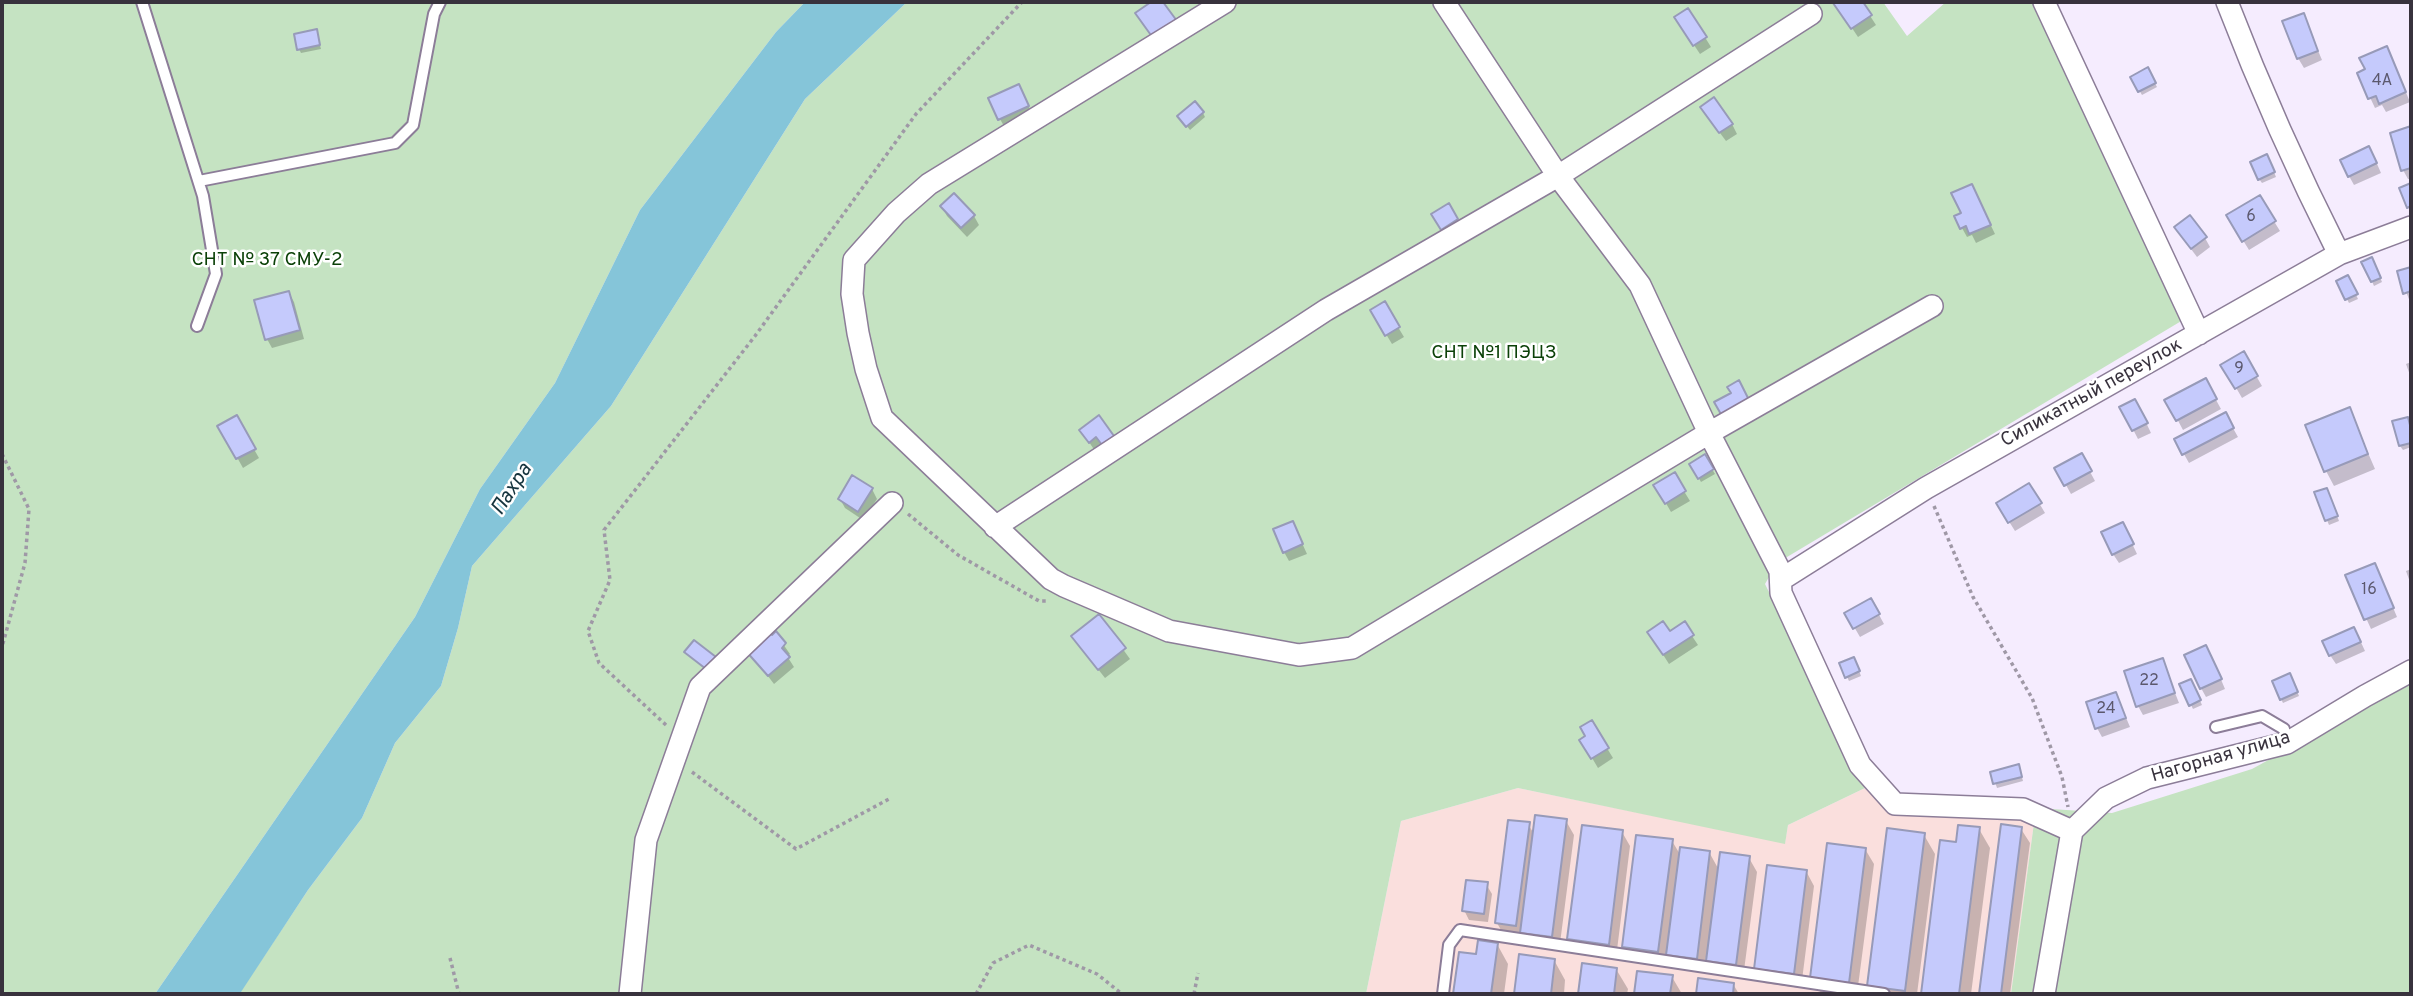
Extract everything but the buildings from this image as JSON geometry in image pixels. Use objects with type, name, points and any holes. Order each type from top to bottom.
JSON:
[{"type":"street","points":[[1225,2],[929,184],[896,213],[854,260],[852,294],[858,333],[882,418],[1051,579],[1064,586],[1169,631],[1299,654],[1352,648],[1709,433],[1932,306]]},
{"type":"street","points":[[1444,2],[1558,176],[1640,285],[1709,433],[1780,571],[1781,593],[1860,765],[1895,804],[2023,809],[2072,831],[2044,994]]},
{"type":"street","points":[[2044,2],[2199,334]]},
{"type":"street","points":[[2227,2],[2297,172],[2339,254]]},
{"type":"street","points":[[995,527],[1326,310],[1558,176],[1811,15]]},
{"type":"street","name":"Силикатный переулок","points":[[1782,579],[1926,488],[2339,254],[2411,228]]},
{"type":"street","points":[[629,994],[646,840],[700,687],[892,503]]},
{"type":"street","name":"Нагорная улица","points":[[2072,831],[2106,798],[2147,778],[2287,743],[2411,671]]},
{"type":"lane","points":[[142,2],[203,196],[216,274],[197,326]]},
{"type":"lane","points":[[198,181],[395,143],[413,125],[434,14],[440,2]]},
{"type":"lane","points":[[2216,727],[2262,716],[2284,729],[2287,743]]},
{"type":"lane","points":[[1443,994],[1449,945],[1460,930],[1884,994]]},
{"type":"path","points":[[888,799],[796,849],[677,748],[599,663],[588,631],[610,580],[604,530],[755,336],[916,114],[1022,2]]},
{"type":"path","points":[[2,454],[29,509],[25,563],[2,647]]},
{"type":"path","points":[[1926,488],[1973,597],[2032,698],[2062,777],[2072,831]]},
{"type":"path","points":[[892,503],[958,555],[1039,601],[1055,600],[1064,586]]},
{"type":"path","points":[[976,994],[993,964],[1029,945],[1097,975],[1122,994]]},
{"type":"path","points":[[450,958],[459,994]]},
{"type":"path","points":[[1194,994],[1198,973]]},
{"type":"shaded area","points":[[1518,788],[1785,843],[1788,825],[1865,788],[1893,809],[2036,808],[2011,994],[1366,994],[1401,821]]},
{"type":"green space","name":"СНТ № 37 СМУ-2","points":[[2,2],[805,2],[776,32],[640,210],[555,383],[480,489],[415,617],[155,994],[2,994]]},
{"type":"green space","name":"СНТ №1 ПЭЦЗ","points":[[907,2],[1211,2],[1222,11],[1238,2],[1883,2],[1907,36],[1946,2],[2036,2],[2183,320],[1777,563],[1765,584],[1865,788],[1788,825],[1785,844],[1518,788],[1401,821],[1366,994],[239,994],[308,890],[362,818],[395,743],[441,686],[472,566],[611,406],[805,99]]},
{"type":"green space","points":[[2411,682],[2411,994],[2011,994],[2036,808],[2112,813],[2252,769]]},
{"type":"water","name":"Пахра","points":[[805,2],[907,2],[805,99],[611,406],[472,566],[441,686],[395,743],[362,818],[308,890],[241,992],[155,994],[415,617],[480,489],[555,383],[640,210],[776,32]]}]
